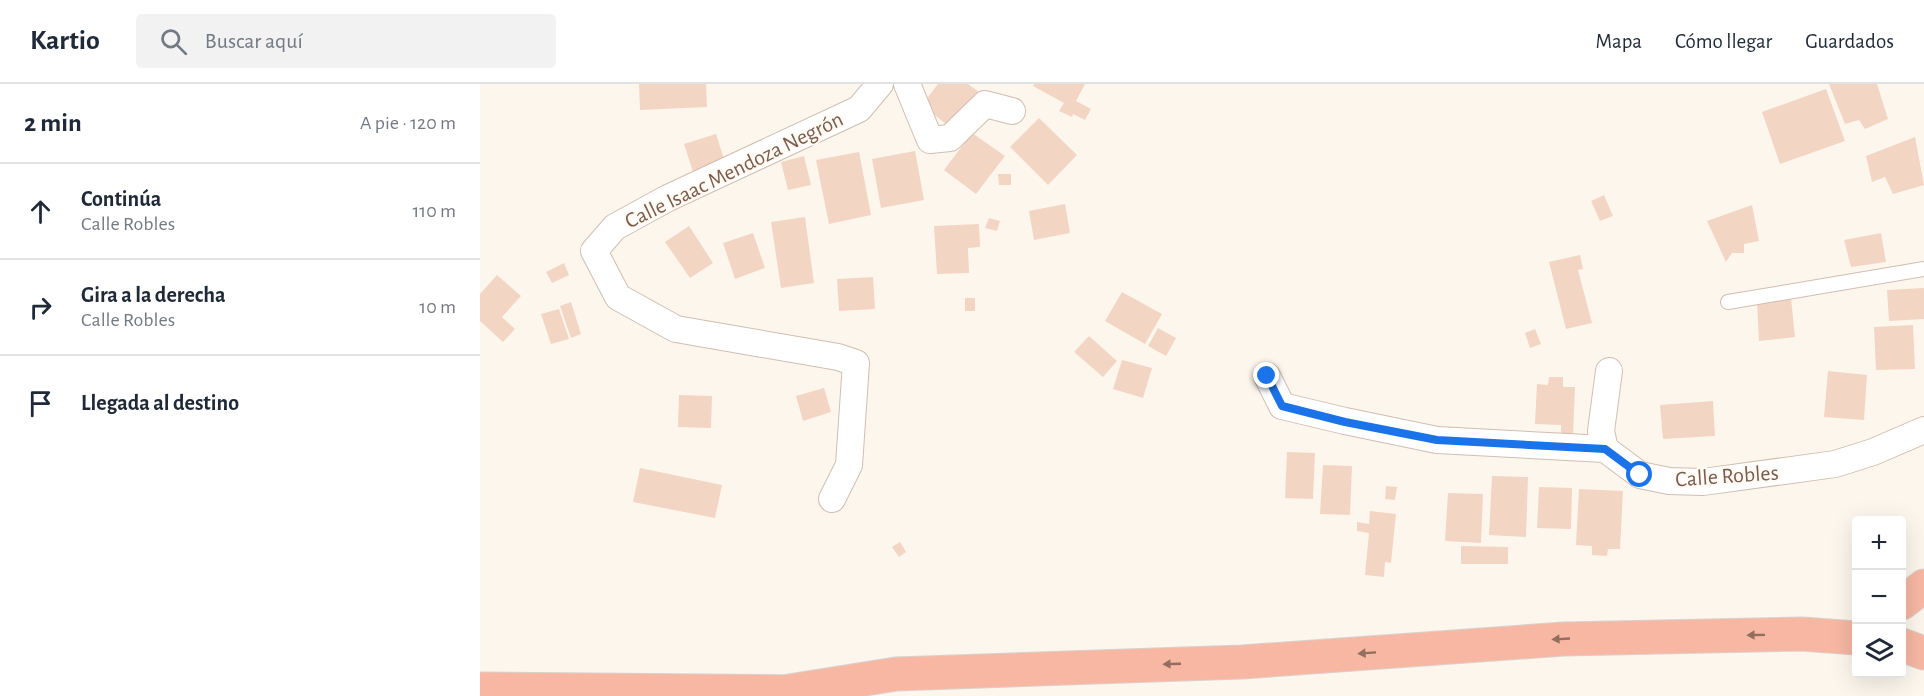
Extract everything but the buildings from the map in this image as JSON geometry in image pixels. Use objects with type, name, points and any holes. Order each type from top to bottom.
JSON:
[{"type":"highway","points":[[1906,600],[1924,586]]},
{"type":"highway","points":[[1802,634],[1852,622]]},
{"type":"highway","points":[[783,692],[896,674],[1242,662],[1564,639],[1802,634],[1852,638]]},
{"type":"highway","points":[[1906,646],[1924,652]]},
{"type":"highway","points":[[480,689],[924,696]]},
{"type":"street","name":"Calle Isaac Mendoza Negrón","points":[[832,499],[849,465],[856,363],[838,357],[676,329],[618,297],[594,251],[615,227],[668,198],[859,110],[880,84]]},
{"type":"street","points":[[907,84],[930,140],[950,138],[985,104],[1012,111]]},
{"type":"street","points":[[1267,376],[1282,406],[1345,422],[1437,440],[1605,449],[1601,431],[1609,370]]},
{"type":"street","name":"Calle Robles","points":[[1605,449],[1640,475],[1669,481],[1703,482],[1835,464],[1873,452],[1924,430]]},
{"type":"lane","points":[[1728,302],[1924,269]]},
{"type":"route","points":[[1267,376],[1282,406],[1345,422],[1437,440],[1605,449],[1640,475]]}]
